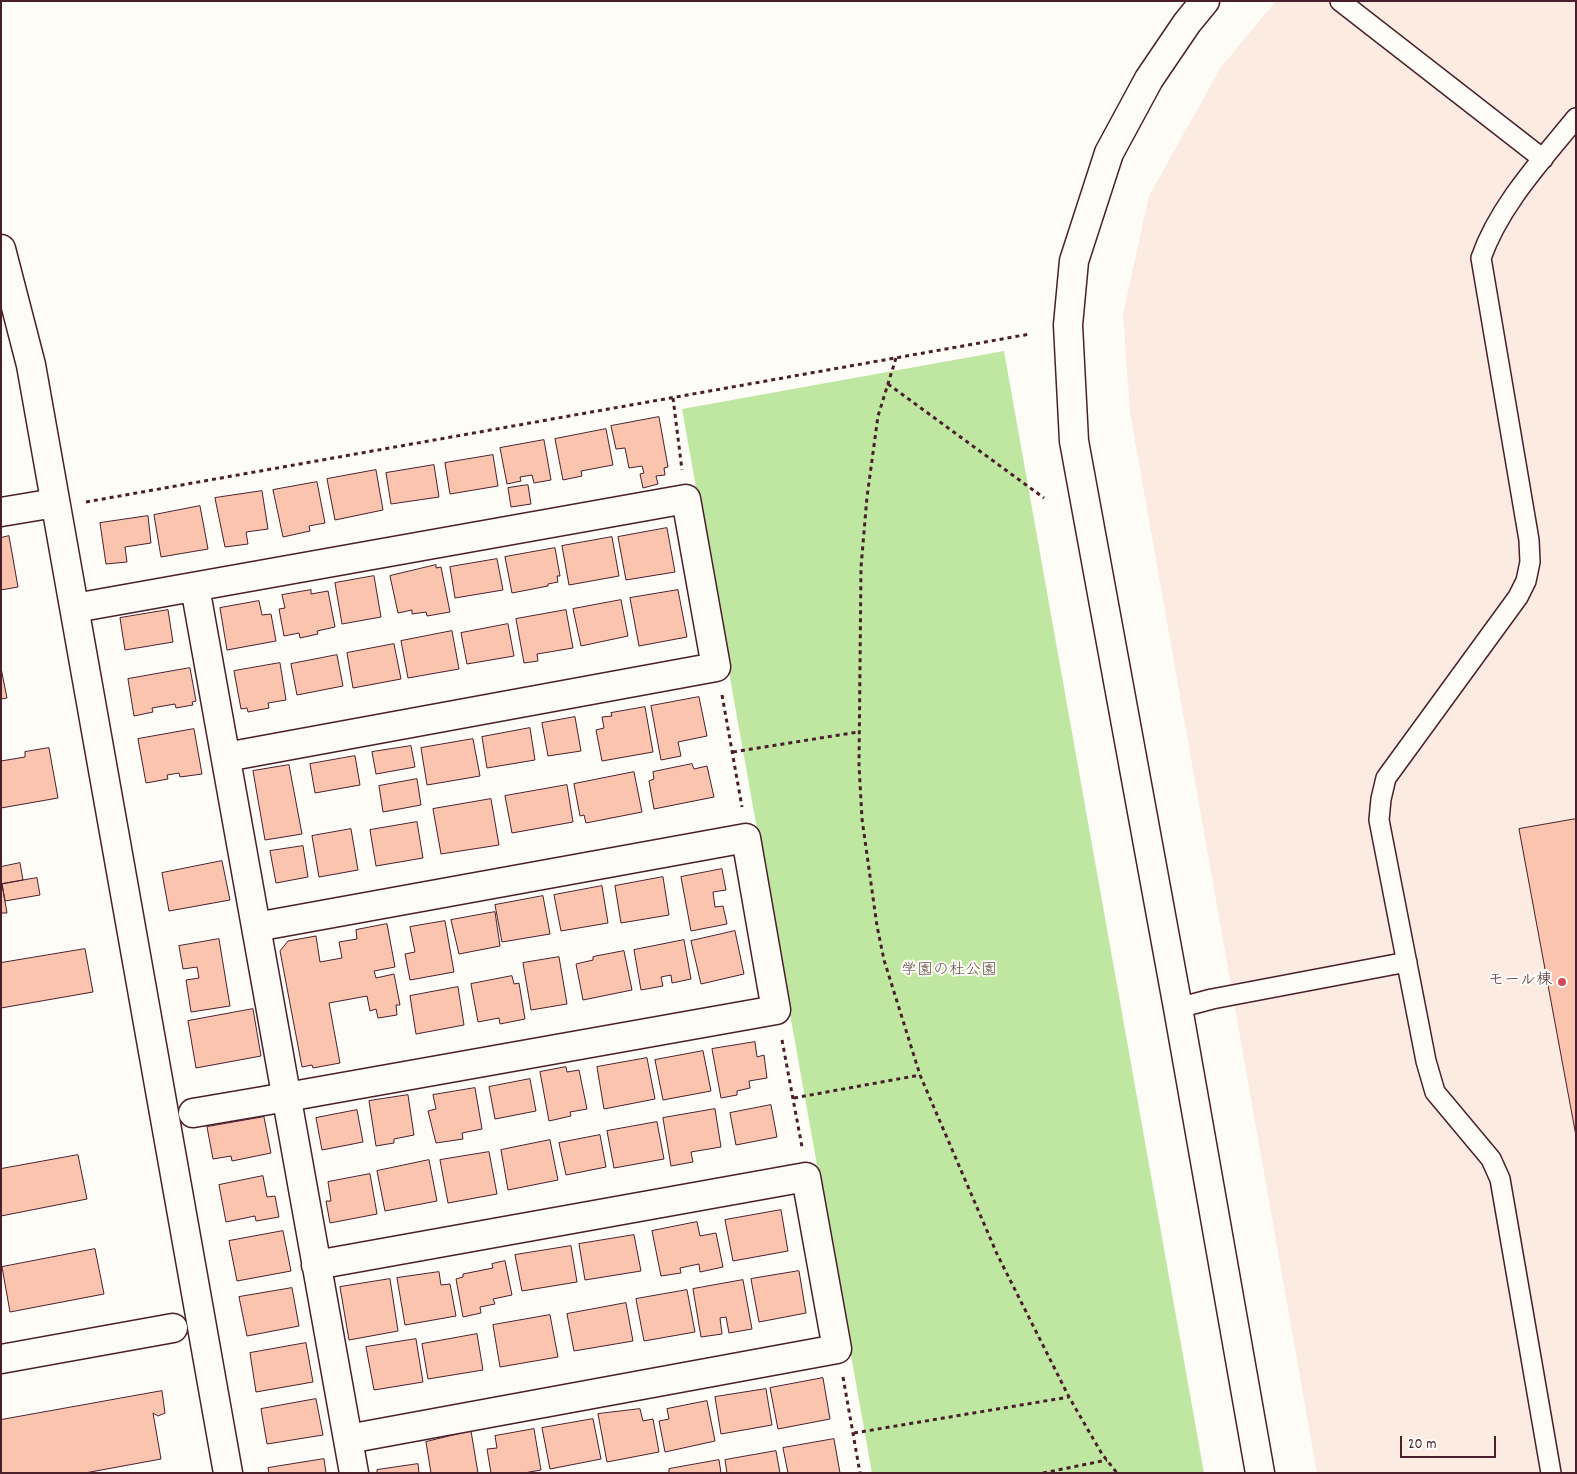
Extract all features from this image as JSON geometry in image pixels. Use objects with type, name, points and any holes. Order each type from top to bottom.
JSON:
[{"type":"street","points":[[1205,1],[1187,22],[1149,79],[1109,153],[1074,262],[1068,325],[1074,441],[1178,1008],[1260,1473]]},
{"type":"street","points":[[1,249],[31,365],[228,1473]]},
{"type":"street","points":[[75,608],[686,499],[716,667],[226,757]]},
{"type":"street","points":[[1,512],[55,503]]},
{"type":"street","points":[[195,587],[354,1473]]},
{"type":"street","points":[[193,1112],[776,1010],[746,838],[256,927]]},
{"type":"street","points":[[316,1265],[806,1177],[837,1349],[348,1439]]},
{"type":"street","points":[[1,1359],[173,1328]]},
{"type":"lane","points":[[1340,1],[1543,159]]},
{"type":"lane","points":[[1551,1473],[1500,1179],[1491,1158],[1435,1092],[1426,1061],[1380,820],[1386,778],[1518,597],[1526,581],[1530,562],[1529,540],[1480,258],[1486,242],[1502,214],[1576,118]]},
{"type":"lane","points":[[1178,1008],[1212,999],[1407,962]]},
{"type":"path","points":[[83,503],[1030,334]]},
{"type":"path","points":[[896,358],[878,416],[867,497],[861,567],[858,732],[862,819],[877,926],[884,960],[920,1075],[997,1254],[1069,1397],[1107,1460],[1117,1473]]},
{"type":"path","points":[[888,384],[1044,498]]},
{"type":"path","points":[[672,398],[686,499]]},
{"type":"path","points":[[716,667],[746,838]]},
{"type":"path","points":[[732,752],[858,732]]},
{"type":"path","points":[[776,1010],[794,1098],[806,1177]]},
{"type":"path","points":[[794,1098],[920,1075]]},
{"type":"path","points":[[837,1349],[860,1473]]},
{"type":"path","points":[[854,1433],[1069,1397]]},
{"type":"path","points":[[1043,1473],[1107,1460]]},
{"type":"shaded area","points":[[1276,1],[1576,1],[1576,1473],[1317,1473],[1130,412],[1123,314],[1149,196],[1221,67]]},
{"type":"green space","name":"学園の杜公園","points":[[1004,351],[1204,1473],[872,1473],[682,409]]},
{"type":"building","points":[[659,417],[668,467],[664,468],[665,475],[656,476],[658,484],[643,488],[640,474],[644,473],[642,466],[629,468],[625,448],[616,449],[611,426]]},
{"type":"building","points":[[606,429],[613,465],[581,471],[582,476],[563,480],[555,439]]},
{"type":"building","points":[[544,440],[551,480],[534,483],[532,475],[520,477],[521,481],[507,484],[500,448]]},
{"type":"building","points":[[493,455],[498,486],[450,494],[445,463]]},
{"type":"building","points":[[434,465],[439,497],[391,504],[386,473]]},
{"type":"building","points":[[376,470],[383,510],[335,520],[327,479]]},
{"type":"building","points":[[317,482],[325,523],[309,526],[310,531],[283,537],[273,490]]},
{"type":"building","points":[[528,485],[531,504],[511,507],[508,488]]},
{"type":"building","points":[[262,491],[268,529],[246,532],[248,544],[225,547],[215,498]]},
{"type":"building","points":[[200,506],[208,549],[161,557],[154,515]]},
{"type":"building","points":[[148,516],[151,543],[125,547],[127,562],[106,564],[100,523]]},
{"type":"building","points":[[667,528],[675,572],[626,580],[618,537]]},
{"type":"building","points":[[9,536],[18,587],[1,590],[1,538]]},
{"type":"building","points":[[612,537],[619,576],[569,585],[562,546]]},
{"type":"building","points":[[555,548],[560,576],[557,576],[558,582],[548,584],[548,586],[512,593],[505,557]]},
{"type":"building","points":[[497,559],[503,590],[455,598],[450,567]]},
{"type":"building","points":[[436,565],[436,568],[441,567],[450,612],[427,616],[426,612],[412,614],[412,610],[398,613],[390,576]]},
{"type":"building","points":[[374,576],[381,617],[342,624],[335,583]]},
{"type":"building","points":[[311,590],[311,594],[328,591],[335,627],[317,631],[318,634],[300,638],[299,633],[284,636],[279,609],[285,608],[282,595]]},
{"type":"building","points":[[678,590],[687,637],[639,646],[630,598]]},
{"type":"building","points":[[621,600],[628,636],[581,646],[573,609]]},
{"type":"building","points":[[259,601],[262,615],[271,614],[276,641],[227,650],[220,608]]},
{"type":"building","points":[[168,610],[173,642],[125,650],[120,618]]},
{"type":"building","points":[[566,610],[573,648],[537,654],[538,661],[524,663],[516,619]]},
{"type":"building","points":[[508,624],[514,656],[467,664],[461,633]]},
{"type":"building","points":[[452,631],[459,669],[408,678],[401,641]]},
{"type":"building","points":[[394,644],[401,679],[353,688],[347,653]]},
{"type":"building","points":[[337,655],[343,686],[297,695],[291,664]]},
{"type":"building","points":[[280,663],[286,700],[268,703],[269,708],[248,712],[247,708],[241,709],[234,671]]},
{"type":"building","points":[[1,668],[7,698],[1,699]]},
{"type":"building","points":[[190,668],[196,701],[192,702],[193,705],[176,708],[175,704],[152,708],[153,712],[134,716],[128,679]]},
{"type":"building","points":[[699,697],[707,736],[678,742],[681,756],[661,760],[651,706]]},
{"type":"building","points":[[645,707],[653,752],[602,761],[596,730],[604,728],[602,717],[612,716],[611,713]]},
{"type":"building","points":[[575,717],[581,751],[548,756],[542,723]]},
{"type":"building","points":[[530,728],[535,760],[487,768],[482,737]]},
{"type":"building","points":[[194,729],[202,774],[180,777],[179,773],[167,775],[168,779],[146,783],[138,739]]},
{"type":"building","points":[[473,739],[480,776],[427,785],[421,748]]},
{"type":"building","points":[[411,746],[415,767],[376,774],[372,752]]},
{"type":"building","points":[[49,748],[58,798],[1,808],[1,761],[25,757],[25,752]]},
{"type":"building","points":[[355,756],[360,785],[315,793],[310,764]]},
{"type":"building","points":[[692,764],[694,769],[707,766],[714,797],[654,809],[649,781],[654,779],[653,772]]},
{"type":"building","points":[[289,765],[302,834],[265,840],[253,771]]},
{"type":"building","points":[[634,772],[642,812],[586,823],[584,815],[580,816],[574,784]]},
{"type":"building","points":[[417,779],[421,805],[383,812],[379,786]]},
{"type":"building","points":[[567,785],[573,822],[512,833],[505,796]]},
{"type":"building","points":[[491,799],[499,845],[441,854],[433,809]]},
{"type":"building","name":"モール棟","points":[[1576,819],[1576,1136],[1519,829]]},
{"type":"building","points":[[417,822],[423,858],[376,866],[370,830]]},
{"type":"building","points":[[351,829],[358,870],[319,877],[312,836]]},
{"type":"building","points":[[303,846],[308,877],[276,883],[270,851]]},
{"type":"building","points":[[222,861],[230,900],[169,911],[162,873]]},
{"type":"building","points":[[20,863],[23,880],[2,884],[7,913],[1,913],[1,867]]},
{"type":"building","points":[[722,869],[726,890],[713,892],[715,907],[723,906],[727,924],[691,931],[681,877]]},
{"type":"building","points":[[663,877],[669,915],[621,923],[615,886]]},
{"type":"building","points":[[37,878],[40,895],[5,901],[2,884]]},
{"type":"building","points":[[602,886],[608,923],[561,931],[554,895]]},
{"type":"building","points":[[543,896],[550,934],[502,942],[495,905]]},
{"type":"building","points":[[495,912],[500,946],[459,954],[451,920]]},
{"type":"building","points":[[445,921],[454,972],[410,980],[405,954],[415,952],[410,927]]},
{"type":"building","points":[[387,924],[395,967],[374,971],[376,978],[394,974],[400,1005],[396,1005],[397,1015],[378,1018],[376,1009],[370,1011],[367,996],[329,1003],[340,1063],[313,1068],[312,1065],[302,1067],[280,951],[288,941],[316,936],[320,962],[342,958],[339,942],[357,939],[356,930]]},
{"type":"building","points":[[735,931],[744,974],[701,984],[691,941]]},
{"type":"building","points":[[219,939],[230,1006],[191,1012],[186,980],[199,978],[197,967],[183,969],[179,946]]},
{"type":"building","points":[[684,940],[691,979],[672,983],[671,975],[661,977],[663,986],[641,990],[634,950]]},
{"type":"building","points":[[85,949],[93,992],[1,1008],[1,963]]},
{"type":"building","points":[[624,951],[632,990],[583,1000],[576,964],[593,960],[593,957]]},
{"type":"building","points":[[559,957],[567,1004],[531,1010],[523,963]]},
{"type":"building","points":[[512,976],[514,984],[519,983],[525,1019],[500,1024],[499,1018],[478,1022],[471,984]]},
{"type":"building","points":[[458,987],[464,1025],[416,1034],[410,996]]},
{"type":"building","points":[[253,1009],[261,1056],[196,1068],[188,1021]]},
{"type":"building","points":[[755,1042],[757,1057],[764,1055],[767,1078],[749,1081],[750,1088],[737,1091],[737,1095],[721,1098],[712,1049]]},
{"type":"building","points":[[703,1051],[711,1091],[663,1100],[655,1060]]},
{"type":"building","points":[[647,1058],[655,1099],[604,1109],[597,1067]]},
{"type":"building","points":[[566,1067],[567,1072],[579,1070],[587,1109],[570,1112],[571,1116],[549,1121],[540,1072]]},
{"type":"building","points":[[530,1079],[536,1111],[495,1119],[489,1087]]},
{"type":"building","points":[[475,1088],[482,1129],[462,1133],[463,1139],[436,1143],[428,1111],[436,1109],[433,1095]]},
{"type":"building","points":[[408,1095],[414,1135],[394,1139],[394,1143],[376,1146],[369,1101]]},
{"type":"building","points":[[771,1105],[777,1137],[736,1145],[730,1113]]},
{"type":"building","points":[[715,1109],[721,1147],[691,1152],[693,1162],[671,1166],[663,1118]]},
{"type":"building","points":[[357,1110],[363,1142],[322,1150],[316,1118]]},
{"type":"building","points":[[264,1117],[271,1153],[232,1161],[231,1156],[213,1159],[207,1127]]},
{"type":"building","points":[[657,1122],[664,1159],[614,1168],[607,1131]]},
{"type":"building","points":[[600,1135],[606,1167],[566,1175],[559,1143]]},
{"type":"building","points":[[550,1140],[558,1180],[508,1190],[501,1150]]},
{"type":"building","points":[[489,1152],[497,1194],[448,1203],[440,1160]]},
{"type":"building","points":[[78,1155],[87,1199],[1,1216],[1,1169]]},
{"type":"building","points":[[429,1160],[437,1201],[385,1211],[377,1171]]},
{"type":"building","points":[[370,1174],[377,1214],[330,1223],[326,1201],[331,1201],[328,1182]]},
{"type":"building","points":[[263,1176],[267,1197],[275,1196],[279,1217],[256,1221],[255,1216],[226,1222],[219,1185]]},
{"type":"building","points":[[781,1210],[788,1251],[733,1261],[725,1220]]},
{"type":"building","points":[[697,1222],[700,1236],[716,1233],[723,1267],[700,1272],[699,1264],[680,1268],[681,1273],[661,1276],[652,1231]]},
{"type":"building","points":[[283,1231],[291,1271],[237,1281],[229,1241]]},
{"type":"building","points":[[634,1235],[641,1271],[585,1280],[579,1244]]},
{"type":"building","points":[[571,1246],[577,1282],[522,1291],[515,1255]]},
{"type":"building","points":[[95,1249],[104,1294],[10,1312],[2,1267]]},
{"type":"building","points":[[505,1261],[512,1295],[493,1299],[495,1304],[480,1307],[481,1313],[463,1317],[456,1279],[463,1277],[463,1274],[493,1268],[492,1264]]},
{"type":"building","points":[[799,1271],[806,1313],[759,1322],[751,1279]]},
{"type":"building","points":[[439,1272],[441,1285],[450,1284],[456,1316],[405,1325],[397,1278]]},
{"type":"building","points":[[390,1279],[398,1331],[349,1340],[340,1287]]},
{"type":"building","points":[[743,1280],[752,1329],[729,1333],[726,1317],[720,1318],[722,1334],[701,1337],[693,1289]]},
{"type":"building","points":[[292,1288],[299,1326],[247,1336],[239,1297]]},
{"type":"building","points":[[687,1290],[695,1332],[644,1341],[636,1299]]},
{"type":"building","points":[[626,1303],[633,1341],[574,1351],[567,1314]]},
{"type":"building","points":[[550,1315],[558,1357],[500,1367],[493,1325]]},
{"type":"building","points":[[477,1334],[483,1370],[428,1379],[422,1344]]},
{"type":"building","points":[[416,1339],[423,1382],[374,1390],[366,1347]]},
{"type":"building","points":[[306,1343],[313,1382],[256,1392],[250,1353]]},
{"type":"building","points":[[823,1378],[830,1419],[778,1429],[770,1388]]},
{"type":"building","points":[[766,1389],[772,1425],[721,1434],[715,1397]]},
{"type":"building","points":[[162,1391],[165,1413],[158,1416],[153,1413],[161,1459],[85,1473],[1,1473],[1,1420]]},
{"type":"building","points":[[316,1399],[323,1435],[267,1444],[261,1409]]},
{"type":"building","points":[[707,1401],[715,1441],[665,1452],[659,1421],[669,1419],[667,1409]]},
{"type":"building","points":[[640,1409],[643,1421],[653,1419],[659,1452],[607,1462],[598,1414]]},
{"type":"building","points":[[593,1419],[601,1459],[550,1469],[542,1428]]},
{"type":"building","points":[[534,1429],[541,1470],[524,1473],[491,1473],[487,1449],[497,1448],[495,1436]]},
{"type":"building","points":[[471,1431],[478,1473],[431,1473],[426,1442]]},
{"type":"building","points":[[834,1439],[840,1473],[788,1473],[783,1448]]},
{"type":"building","points":[[776,1451],[780,1473],[727,1473],[725,1460]]},
{"type":"building","points":[[324,1459],[326,1473],[269,1473],[268,1468]]},
{"type":"building","points":[[719,1460],[721,1473],[669,1473],[669,1469]]},
{"type":"building","points":[[418,1464],[419,1473],[377,1473],[377,1470]]},
{"type":"place","name":"モール棟","points":[[1562,982]]}]
